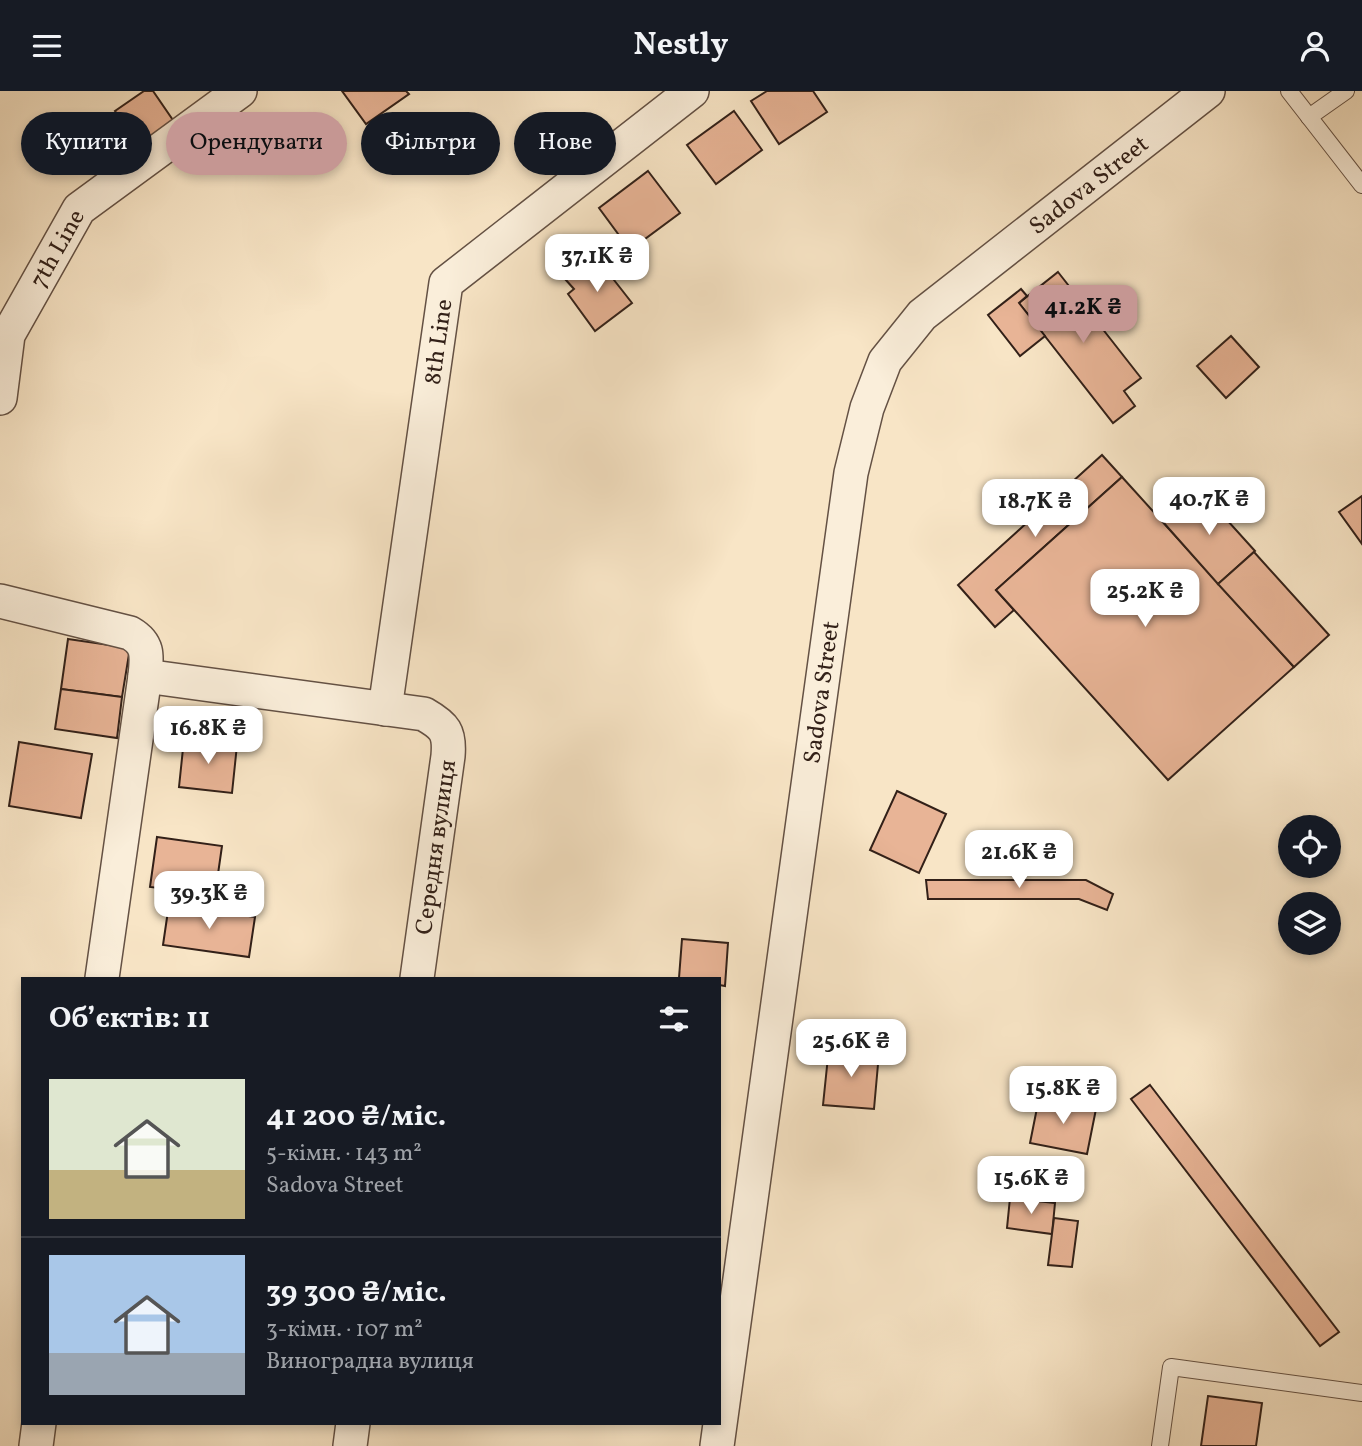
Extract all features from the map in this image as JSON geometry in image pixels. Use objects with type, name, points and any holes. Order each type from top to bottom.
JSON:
[{"type":"street","name":"7th Line","points":[[0,398],[9,335],[79,209],[240,91]]},
{"type":"street","name":"8th Line","points":[[385,709],[446,283],[692,91]]},
{"type":"street","name":"Sadova Street","points":[[721,1417],[850,473],[867,408],[885,361],[922,315],[1208,91]]},
{"type":"street","points":[[0,601],[130,633],[144,644],[147,656],[145,676],[103,977]]},
{"type":"street","name":"Середня вулиця","points":[[145,676],[424,714],[438,722],[447,732],[449,743],[416,977]]},
{"type":"street","points":[[36,1446],[39,1425]]},
{"type":"street","points":[[350,1446],[353,1425]]},
{"type":"street","name":"Sadova Street","points":[[717,1446],[720,1425]]},
{"type":"lane","points":[[1289,91],[1362,185]]},
{"type":"lane","points":[[1309,117],[1346,91]]},
{"type":"lane","points":[[1160,1446],[1171,1367],[1362,1393]]},
{"type":"building","points":[[144,91],[153,91],[167,112],[166,133],[152,143],[152,112],[115,111]]},
{"type":"building","points":[[342,91],[406,91],[409,94],[383,112],[361,112],[361,117]]},
{"type":"building","points":[[767,91],[813,91],[827,112],[779,144],[751,101]]},
{"type":"building","points":[[734,111],[762,150],[716,184],[687,145]]},
{"type":"building","points":[[648,171],[680,213],[630,250],[599,208]]},
{"type":"building","points":[[590,259],[599,270],[603,266],[632,303],[595,331],[568,294],[574,289],[565,279]]},
{"type":"building","points":[[1058,272],[1141,378],[1124,391],[1135,406],[1113,423],[1019,303]]},
{"type":"building","points":[[1021,289],[1027,296],[1019,303],[1045,336],[1020,356],[988,315]]},
{"type":"building","points":[[1231,336],[1259,367],[1226,398],[1197,366]]},
{"type":"building","points":[[1102,455],[1122,477],[996,590],[1014,610],[995,627],[958,585]]},
{"type":"building","points":[[1122,477],[1294,667],[1168,780],[996,590]]},
{"type":"building","points":[[1199,489],[1255,551],[1218,584],[1163,522]]},
{"type":"building","points":[[1362,496],[1362,544],[1339,512]]},
{"type":"building","points":[[1254,552],[1329,635],[1294,667],[1218,584]]},
{"type":"building","points":[[68,639],[130,648],[122,697],[61,689]]},
{"type":"building","points":[[61,689],[122,697],[117,738],[55,729]]},
{"type":"building","points":[[184,739],[237,745],[232,793],[179,787]]},
{"type":"building","points":[[19,742],[92,754],[81,818],[9,806]]},
{"type":"building","points":[[897,791],[946,814],[919,873],[870,850]]},
{"type":"building","points":[[157,837],[222,846],[215,895],[150,887]]},
{"type":"building","points":[[926,880],[1086,880],[1113,894],[1107,910],[1079,899],[928,899]]},
{"type":"building","points":[[169,904],[255,917],[249,957],[163,945]]},
{"type":"building","points":[[682,939],[728,943],[725,986],[721,985],[721,977],[679,977]]},
{"type":"building","points":[[829,1047],[879,1053],[874,1109],[823,1105]]},
{"type":"building","points":[[1150,1085],[1339,1332],[1320,1346],[1131,1099]]},
{"type":"building","points":[[1039,1098],[1096,1109],[1087,1154],[1030,1143]]},
{"type":"building","points":[[1010,1198],[1055,1203],[1052,1234],[1007,1228]]},
{"type":"building","points":[[1054,1218],[1078,1221],[1072,1267],[1048,1265]]},
{"type":"building","points":[[1208,1396],[1262,1403],[1256,1446],[1201,1446]]}]
